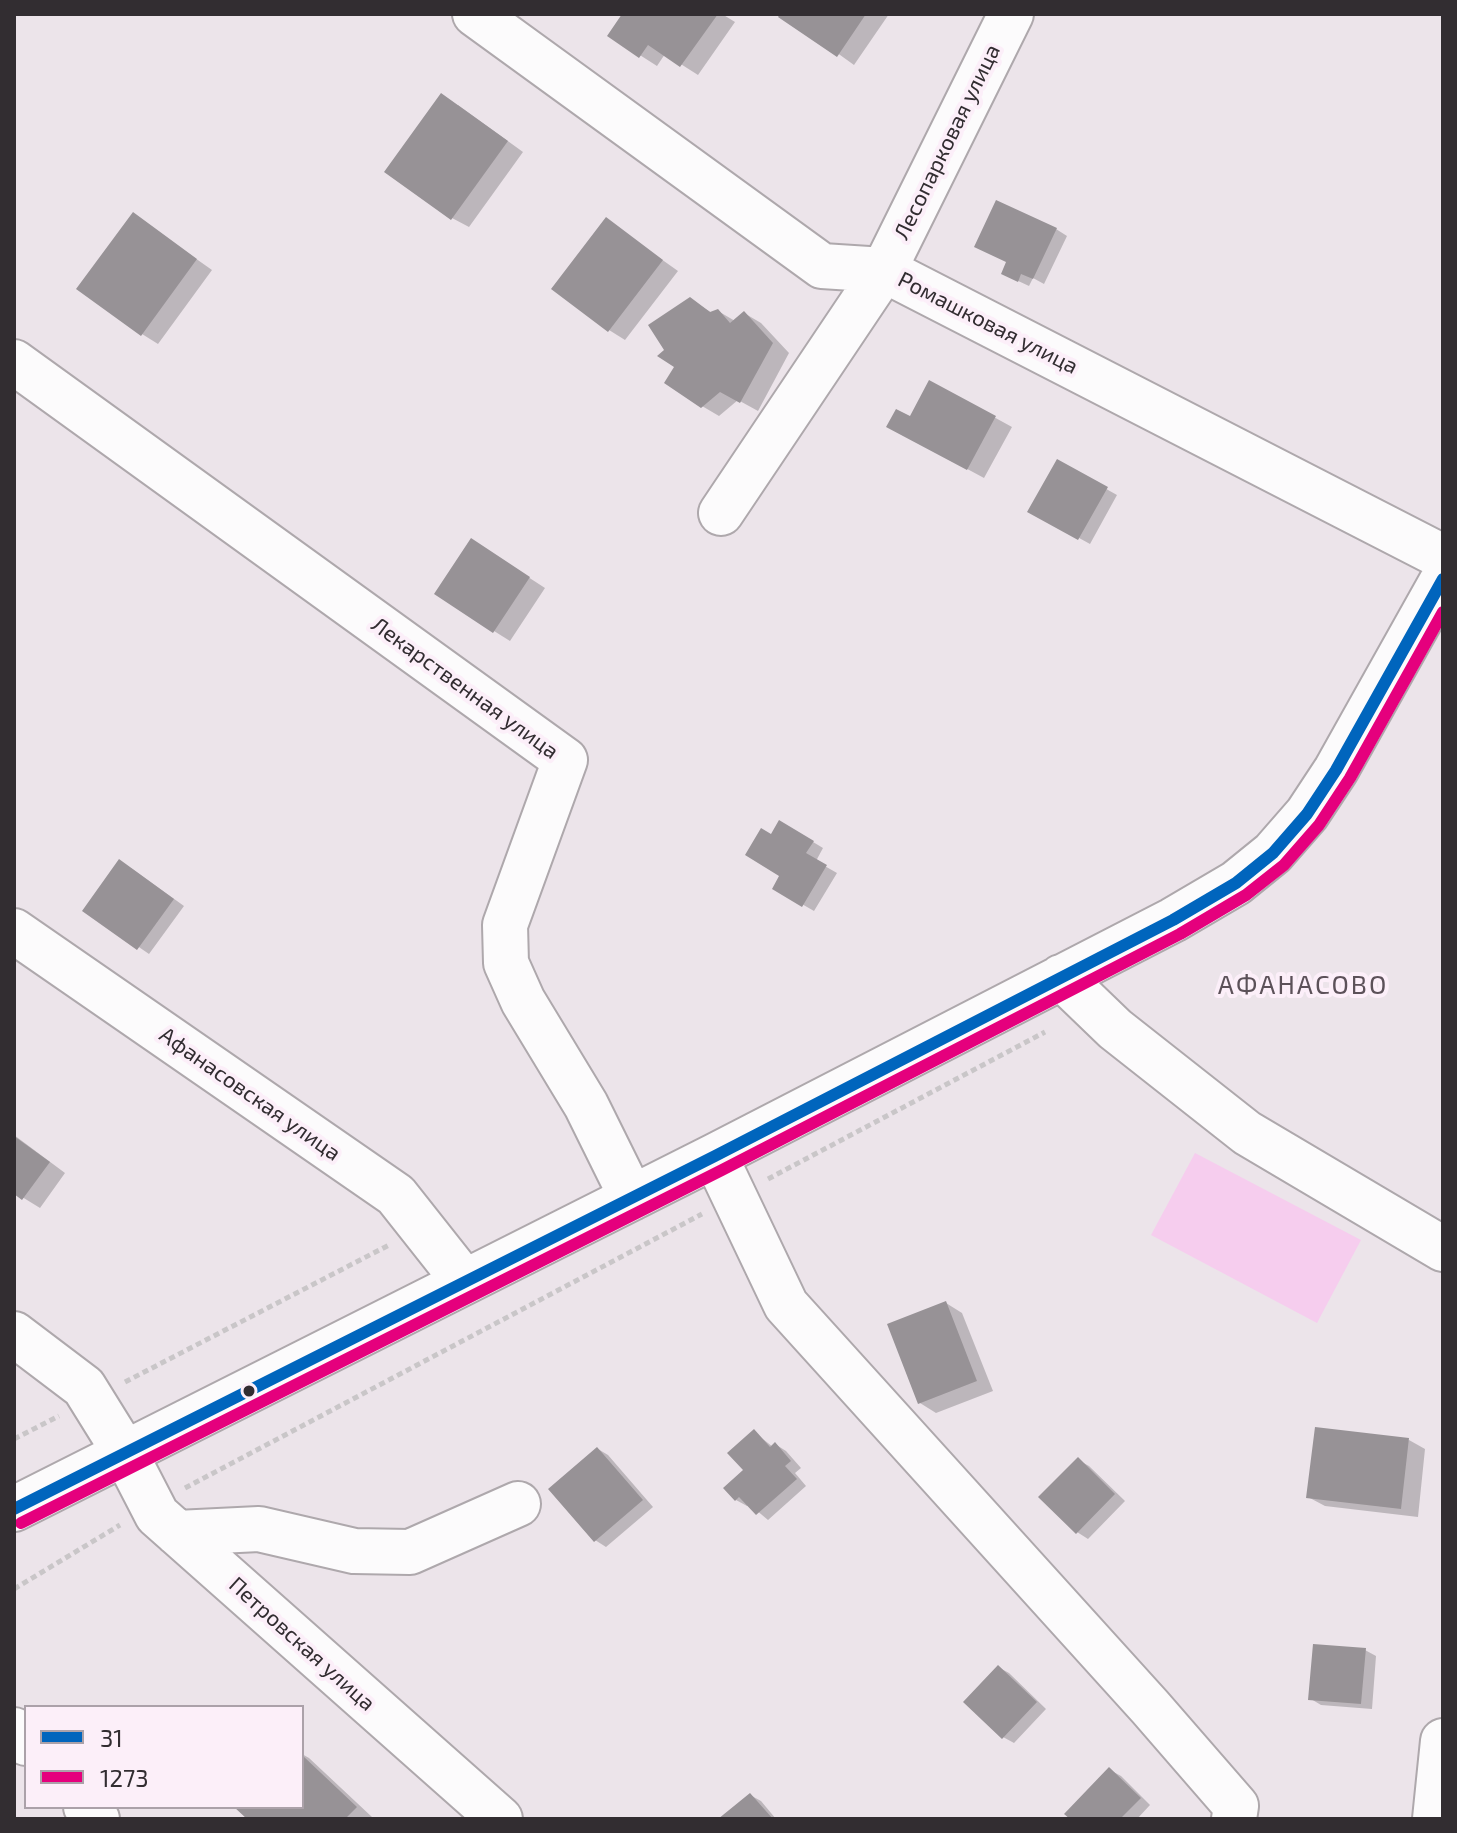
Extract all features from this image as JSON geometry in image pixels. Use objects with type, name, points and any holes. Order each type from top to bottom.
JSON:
[{"type":"street","name":"Ромашковая улица","points":[[475,14],[822,266],[884,270],[1443,557]]},
{"type":"street","name":"Лесопарковая улица","points":[[721,513],[884,270],[1011,14]]},
{"type":"street","name":"Лекарственная улица","points":[[14,362],[565,760],[505,925],[506,963],[523,1001],[586,1105],[632,1198]]},
{"type":"street","points":[[14,1509],[715,1156],[1173,920],[1236,883],[1273,853],[1307,814],[1336,770],[1443,579]]},
{"type":"street","name":"Афанасовская улица","points":[[14,931],[396,1195],[464,1281]]},
{"type":"street","points":[[1061,977],[1115,1029],[1247,1133],[1443,1249]]},
{"type":"street","points":[[715,1156],[786,1305],[1150,1707],[1236,1806],[1234,1819]]},
{"type":"street","name":"Петровская улица","points":[[14,1334],[84,1387],[165,1519],[500,1819]]},
{"type":"street","points":[[165,1519],[259,1529],[354,1551],[410,1552],[518,1504]]},
{"type":"street","points":[[1435,1819],[1443,1741]]},
{"type":"path","points":[[14,1589],[165,1519],[735,1197],[1092,1007]]},
{"type":"path","points":[[14,1439],[422,1228]]},
{"type":"shaded area","points":[[1195,1153],[1361,1240],[1317,1323],[1151,1235]]},
{"type":"building","points":[[622,14],[718,14],[680,67],[648,45],[639,58],[607,36]]},
{"type":"building","points":[[780,14],[866,14],[837,57],[778,17]]},
{"type":"building","points":[[441,93],[508,141],[451,220],[384,172]]},
{"type":"building","points":[[996,200],[1057,228],[1033,279],[1021,274],[1018,282],[1001,274],[1006,262],[974,247]]},
{"type":"building","points":[[133,212],[197,259],[141,336],[76,289]]},
{"type":"building","points":[[606,217],[663,260],[608,332],[551,289]]},
{"type":"building","points":[[690,297],[710,312],[718,309],[730,323],[744,311],[773,343],[740,403],[720,392],[701,408],[664,383],[674,367],[657,356],[664,350],[648,325]]},
{"type":"building","points":[[929,380],[996,416],[967,470],[886,427],[896,409],[910,416]]},
{"type":"building","points":[[1057,459],[1108,487],[1078,540],[1027,512]]},
{"type":"building","points":[[471,538],[530,577],[493,633],[434,594]]},
{"type":"building","points":[[779,820],[814,841],[806,853],[827,865],[802,907],[772,889],[779,876],[745,855],[761,828],[771,834]]},
{"type":"building","points":[[119,859],[174,899],[137,950],[82,911]]},
{"type":"building","points":[[14,1136],[50,1162],[22,1200],[14,1194]]},
{"type":"building","points":[[946,1301],[977,1381],[918,1404],[887,1324]]},
{"type":"building","points":[[1315,1427],[1409,1438],[1401,1509],[1306,1498]]},
{"type":"building","points":[[754,1429],[770,1447],[775,1442],[791,1461],[785,1466],[797,1479],[756,1515],[739,1497],[735,1501],[723,1488],[743,1470],[727,1453]]},
{"type":"building","points":[[597,1447],[643,1500],[594,1542],[548,1489]]},
{"type":"building","points":[[1078,1457],[1115,1494],[1076,1534],[1038,1497]]},
{"type":"building","points":[[1313,1644],[1366,1648],[1361,1704],[1308,1700]]},
{"type":"building","points":[[998,1665],[1037,1702],[1002,1739],[963,1702]]},
{"type":"building","points":[[304,1757],[357,1807],[345,1819],[247,1819],[236,1809],[304,1809]]},
{"type":"building","points":[[1109,1767],[1141,1798],[1120,1819],[1070,1819],[1064,1814]]},
{"type":"building","points":[[750,1793],[773,1819],[718,1819]]},
{"type":"transit line","name":"31","points":[[14,1509],[715,1156],[1173,920],[1236,883],[1273,853],[1307,814],[1336,770],[1443,579]]},
{"type":"transit line","name":"1273","points":[[21,1523],[722,1170],[1180,934],[1246,895],[1284,865],[1319,825],[1350,778],[1443,612]]},
{"type":"district","name":"АФАНАСОВО","points":[[1303,985]]}]
